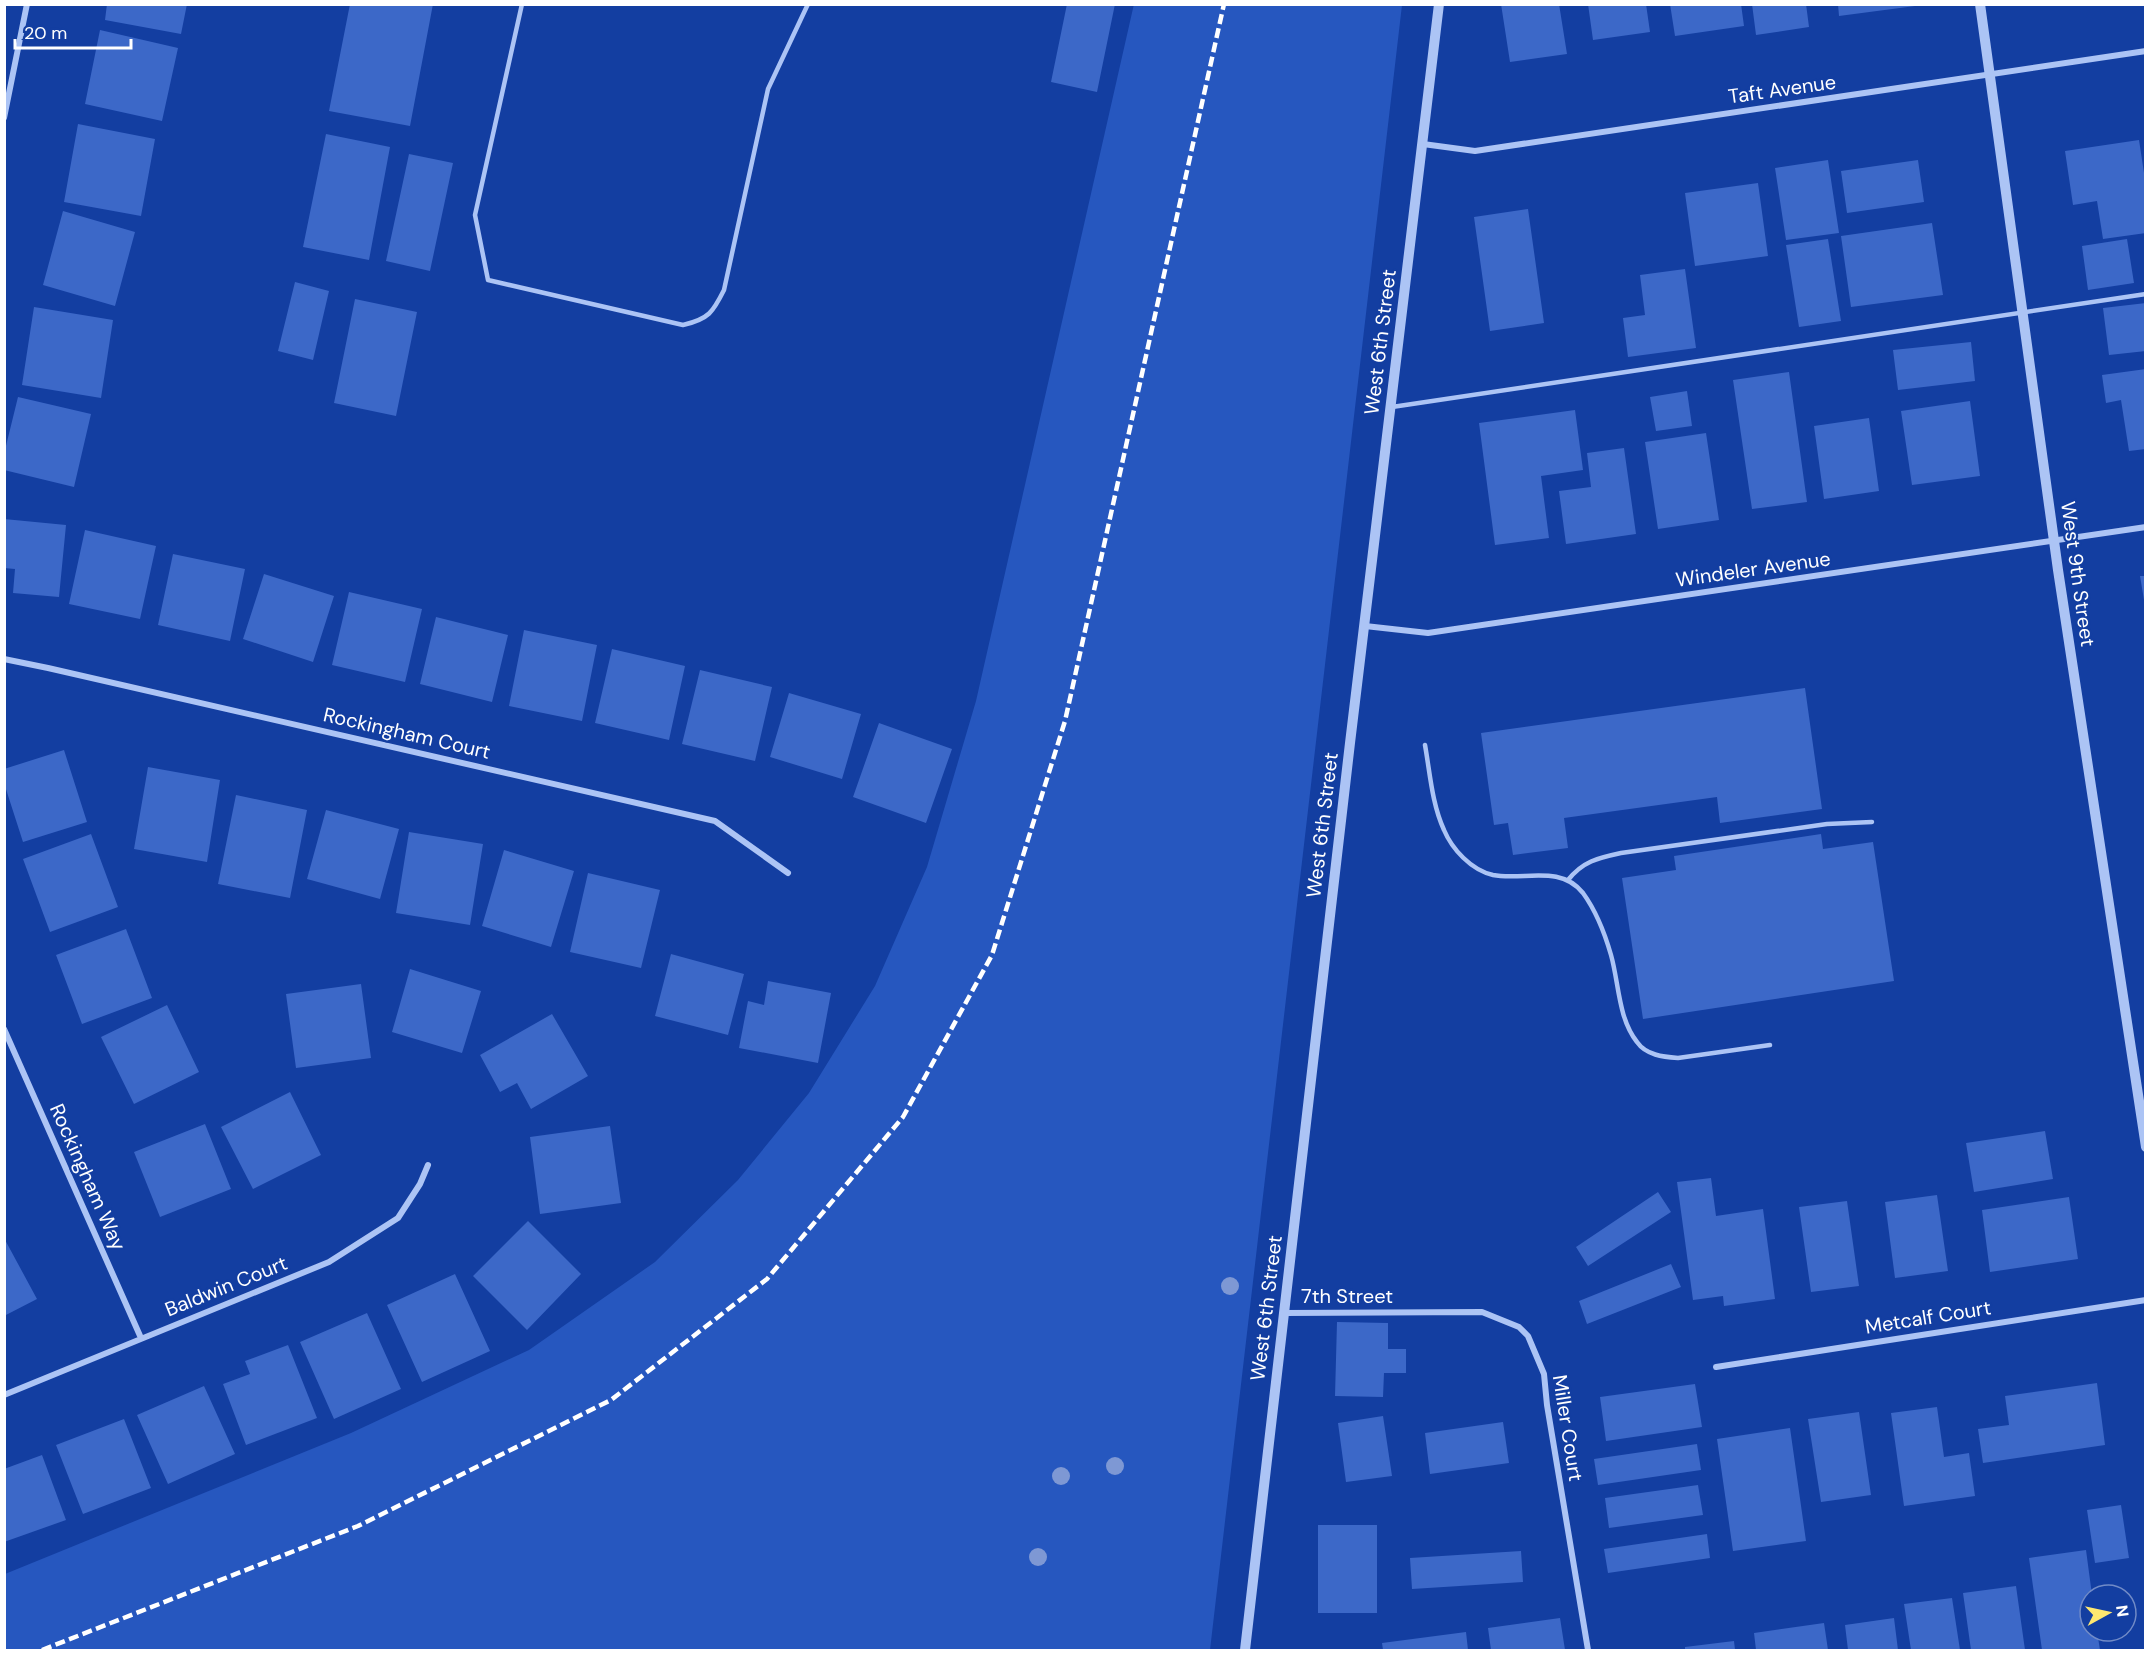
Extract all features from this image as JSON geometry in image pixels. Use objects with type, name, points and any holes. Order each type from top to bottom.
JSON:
[{"type":"street","points":[[4,118],[27,5],[20,4]]},
{"type":"street","name":"West 6th Street","points":[[1245,1650],[1350,743],[1439,4]]},
{"type":"street","name":"West 9th Street","points":[[1980,4],[2054,541],[2145,1147]]},
{"type":"street","name":"Taft Avenue","points":[[1423,144],[1475,151],[2145,51]]},
{"type":"street","name":"Windeler Avenue","points":[[1365,626],[1428,633],[2145,527]]},
{"type":"street","name":"Rockingham Court","points":[[4,659],[715,821],[788,873]]},
{"type":"street","name":"Rockingham Way","points":[[4,1029],[141,1338]]},
{"type":"street","name":"Baldwin Court","points":[[4,1395],[329,1262],[398,1218],[420,1184],[428,1165]]},
{"type":"street","name":"Metcalf Court","points":[[1716,1366],[2145,1300]]},
{"type":"street","name":"7th Street","points":[[1283,1313],[1411,1312]]},
{"type":"street","name":"Miller Court","points":[[1411,1312],[1482,1312],[1520,1327],[1528,1336],[1544,1374],[1547,1405],[1587,1650]]},
{"type":"lane","points":[[522,4],[475,215],[488,280],[683,325],[700,321],[713,311],[724,290],[768,89],[808,4]]},
{"type":"lane","points":[[1390,407],[2145,294]]},
{"type":"lane","points":[[1425,745],[1435,803],[1444,831],[1459,854],[1492,875],[1553,876],[1568,880],[1581,891],[1602,928],[1611,955],[1623,1013],[1637,1043],[1650,1053],[1664,1058],[1770,1045]]},
{"type":"lane","points":[[1568,880],[1578,868],[1598,858],[1622,853],[1827,824],[1872,822]]},
{"type":"shaded area","points":[[1134,4],[1402,5],[1210,1650],[5,1650],[5,1574],[351,1433],[529,1350],[655,1262],[738,1180],[809,1093],[875,986],[927,867],[976,701]]},
{"type":"building","points":[[107,4],[187,4],[181,34],[105,20]]},
{"type":"building","points":[[350,4],[433,4],[410,126],[329,111]]},
{"type":"building","points":[[1067,4],[1115,4],[1097,92],[1051,82]]},
{"type":"building","points":[[1501,4],[1559,4],[1567,54],[1510,62]]},
{"type":"building","points":[[1588,4],[1646,4],[1650,32],[1593,40]]},
{"type":"building","points":[[1670,4],[1741,4],[1744,26],[1675,36]]},
{"type":"building","points":[[1752,4],[1806,4],[1809,27],[1756,35]]},
{"type":"building","points":[[1838,4],[1915,4],[1915,6],[1839,16]]},
{"type":"building","points":[[100,30],[178,48],[162,121],[85,104]]},
{"type":"building","points":[[78,124],[155,139],[141,216],[64,202]]},
{"type":"building","points":[[326,134],[390,147],[369,260],[303,247]]},
{"type":"building","points":[[2139,140],[2146,186],[2146,233],[2103,239],[2097,201],[2073,205],[2065,151]]},
{"type":"building","points":[[409,154],[453,163],[430,271],[386,261]]},
{"type":"building","points":[[1828,160],[1839,233],[1786,240],[1775,168]]},
{"type":"building","points":[[1918,160],[1924,202],[1847,213],[1841,171]]},
{"type":"building","points":[[1758,183],[1768,256],[1695,266],[1685,193]]},
{"type":"building","points":[[1528,209],[1544,323],[1490,331],[1474,217]]},
{"type":"building","points":[[63,211],[135,232],[115,306],[43,285]]},
{"type":"building","points":[[1932,223],[1943,295],[1851,307],[1841,236]]},
{"type":"building","points":[[1828,239],[1841,321],[1799,327],[1786,245]]},
{"type":"building","points":[[2127,239],[2134,283],[2088,290],[2082,246]]},
{"type":"building","points":[[1685,269],[1696,348],[1628,357],[1623,318],[1645,315],[1640,275]]},
{"type":"building","points":[[295,282],[329,291],[313,360],[278,351]]},
{"type":"building","points":[[355,299],[417,312],[396,416],[334,403]]},
{"type":"building","points":[[2146,303],[2146,351],[2109,355],[2103,308]]},
{"type":"building","points":[[34,307],[113,320],[101,398],[22,385]]},
{"type":"building","points":[[1971,342],[1975,381],[1898,390],[1893,350]]},
{"type":"building","points":[[2146,369],[2146,449],[2129,451],[2121,400],[2106,403],[2102,375]]},
{"type":"building","points":[[1789,372],[1807,502],[1752,509],[1733,380]]},
{"type":"building","points":[[1687,391],[1692,426],[1656,431],[1650,397]]},
{"type":"building","points":[[18,397],[91,414],[74,487],[4,470],[4,454]]},
{"type":"building","points":[[1970,401],[1980,476],[1912,485],[1901,411]]},
{"type":"building","points":[[1575,410],[1583,470],[1541,476],[1549,538],[1495,545],[1479,423]]},
{"type":"building","points":[[1869,418],[1879,491],[1824,499],[1814,426]]},
{"type":"building","points":[[1706,433],[1719,520],[1658,529],[1645,442]]},
{"type":"building","points":[[1624,448],[1636,534],[1566,544],[1559,491],[1591,487],[1587,453]]},
{"type":"building","points":[[4,519],[66,525],[59,597],[13,593],[15,569],[4,568]]},
{"type":"building","points":[[85,530],[156,546],[140,619],[69,604]]},
{"type":"building","points":[[173,554],[245,569],[230,641],[158,625]]},
{"type":"building","points":[[264,574],[334,596],[313,662],[243,639]]},
{"type":"building","points":[[2140,576],[2146,576],[2146,600],[2144,600]]},
{"type":"building","points":[[349,592],[422,609],[405,682],[332,665]]},
{"type":"building","points":[[436,617],[508,635],[492,702],[420,684]]},
{"type":"building","points":[[524,630],[597,645],[582,721],[509,706]]},
{"type":"building","points":[[612,649],[685,666],[669,740],[595,723]]},
{"type":"building","points":[[700,670],[772,687],[755,761],[682,744]]},
{"type":"building","points":[[1805,688],[1822,809],[1720,823],[1717,797],[1564,818],[1568,848],[1513,855],[1508,823],[1494,825],[1481,733]]},
{"type":"building","points":[[789,693],[861,714],[842,779],[770,757]]},
{"type":"building","points":[[879,723],[952,749],[926,823],[853,797]]},
{"type":"building","points":[[64,750],[87,822],[23,842],[4,783],[4,769]]},
{"type":"building","points":[[148,767],[220,780],[207,862],[134,849]]},
{"type":"building","points":[[236,795],[307,810],[290,898],[218,884]]},
{"type":"building","points":[[326,810],[399,829],[380,899],[307,879]]},
{"type":"building","points":[[409,832],[483,844],[470,925],[396,913]]},
{"type":"building","points":[[91,834],[118,907],[50,932],[23,859]]},
{"type":"building","points":[[1821,834],[1823,849],[1873,842],[1894,981],[1643,1019],[1622,878],[1676,870],[1674,856]]},
{"type":"building","points":[[504,850],[574,871],[551,947],[482,926]]},
{"type":"building","points":[[588,873],[660,890],[641,968],[570,952]]},
{"type":"building","points":[[126,929],[152,998],[82,1024],[56,955]]},
{"type":"building","points":[[671,954],[744,974],[728,1035],[655,1016]]},
{"type":"building","points":[[410,969],[481,991],[462,1053],[392,1032]]},
{"type":"building","points":[[768,981],[831,993],[818,1063],[739,1048],[748,1001],[764,1005]]},
{"type":"building","points":[[361,984],[371,1058],[296,1068],[286,994]]},
{"type":"building","points":[[167,1005],[199,1072],[134,1104],[101,1037]]},
{"type":"building","points":[[552,1014],[588,1076],[531,1109],[517,1083],[500,1092],[480,1055]]},
{"type":"building","points":[[290,1092],[321,1155],[253,1189],[221,1127]]},
{"type":"building","points":[[205,1124],[231,1189],[160,1217],[134,1152]]},
{"type":"building","points":[[610,1126],[621,1203],[540,1214],[530,1137]]},
{"type":"building","points":[[2045,1131],[2053,1179],[1974,1192],[1966,1143]]},
{"type":"building","points":[[1711,1178],[1716,1216],[1763,1209],[1775,1299],[1724,1306],[1723,1296],[1693,1300],[1677,1182]]},
{"type":"building","points":[[1658,1192],[1671,1212],[1588,1266],[1576,1247]]},
{"type":"building","points":[[1937,1195],[1948,1271],[1895,1278],[1885,1202]]},
{"type":"building","points":[[2069,1197],[2078,1259],[1990,1272],[1982,1210]]},
{"type":"building","points":[[1847,1201],[1859,1286],[1811,1292],[1799,1207]]},
{"type":"building","points":[[528,1221],[581,1274],[527,1330],[473,1276]]},
{"type":"building","points":[[4,1238],[37,1299],[4,1316]]},
{"type":"building","points":[[1671,1264],[1681,1287],[1587,1324],[1579,1301]]},
{"type":"building","points":[[455,1274],[490,1351],[422,1382],[387,1305]]},
{"type":"building","points":[[367,1313],[401,1389],[334,1419],[300,1342]]},
{"type":"building","points":[[1337,1322],[1388,1323],[1388,1349],[1406,1349],[1406,1373],[1384,1373],[1383,1397],[1335,1396]]},
{"type":"building","points":[[288,1345],[317,1418],[246,1445],[223,1384],[250,1374],[245,1361]]},
{"type":"building","points":[[2097,1383],[2105,1445],[1983,1463],[1978,1429],[2009,1425],[2005,1396]]},
{"type":"building","points":[[1695,1384],[1702,1427],[1606,1441],[1600,1397]]},
{"type":"building","points":[[204,1386],[235,1454],[168,1484],[137,1415]]},
{"type":"building","points":[[1937,1407],[1944,1457],[1969,1453],[1975,1496],[1904,1506],[1891,1413]]},
{"type":"building","points":[[1859,1412],[1871,1495],[1821,1502],[1808,1419]]},
{"type":"building","points":[[1383,1416],[1392,1476],[1346,1482],[1338,1423]]},
{"type":"building","points":[[124,1419],[151,1488],[83,1514],[56,1445]]},
{"type":"building","points":[[1503,1422],[1509,1463],[1430,1474],[1425,1433]]},
{"type":"building","points":[[1790,1428],[1806,1541],[1733,1551],[1717,1439]]},
{"type":"building","points":[[1697,1444],[1701,1470],[1598,1485],[1594,1459]]},
{"type":"building","points":[[42,1455],[66,1520],[4,1542],[4,1469]]},
{"type":"building","points":[[1698,1485],[1703,1515],[1609,1528],[1605,1498]]},
{"type":"building","points":[[2121,1505],[2129,1558],[2095,1563],[2087,1510]]},
{"type":"building","points":[[1318,1525],[1377,1525],[1377,1613],[1318,1613]]},
{"type":"building","points":[[1707,1534],[1710,1558],[1608,1573],[1604,1549]]},
{"type":"building","points":[[2086,1550],[2090,1583],[2078,1583],[2078,1643],[2099,1643],[2100,1650],[2042,1650],[2029,1558]]},
{"type":"building","points":[[1521,1551],[1523,1582],[1412,1589],[1410,1558]]},
{"type":"building","points":[[2016,1586],[2025,1650],[1971,1650],[1963,1593]]},
{"type":"building","points":[[1952,1598],[1960,1650],[1911,1650],[1904,1604]]},
{"type":"building","points":[[1560,1618],[1565,1650],[1491,1650],[1488,1628]]},
{"type":"building","points":[[1894,1618],[1898,1650],[1848,1650],[1845,1625]]},
{"type":"building","points":[[1824,1623],[1828,1650],[1756,1650],[1754,1633]]},
{"type":"building","points":[[1466,1632],[1468,1650],[1383,1650],[1382,1643]]},
{"type":"building","points":[[1734,1641],[1735,1650],[1685,1650],[1685,1647]]},
{"type":"railway","points":[[42,1650],[358,1526],[611,1400],[767,1279],[903,1117],[992,955],[1065,721],[1224,4]]}]
